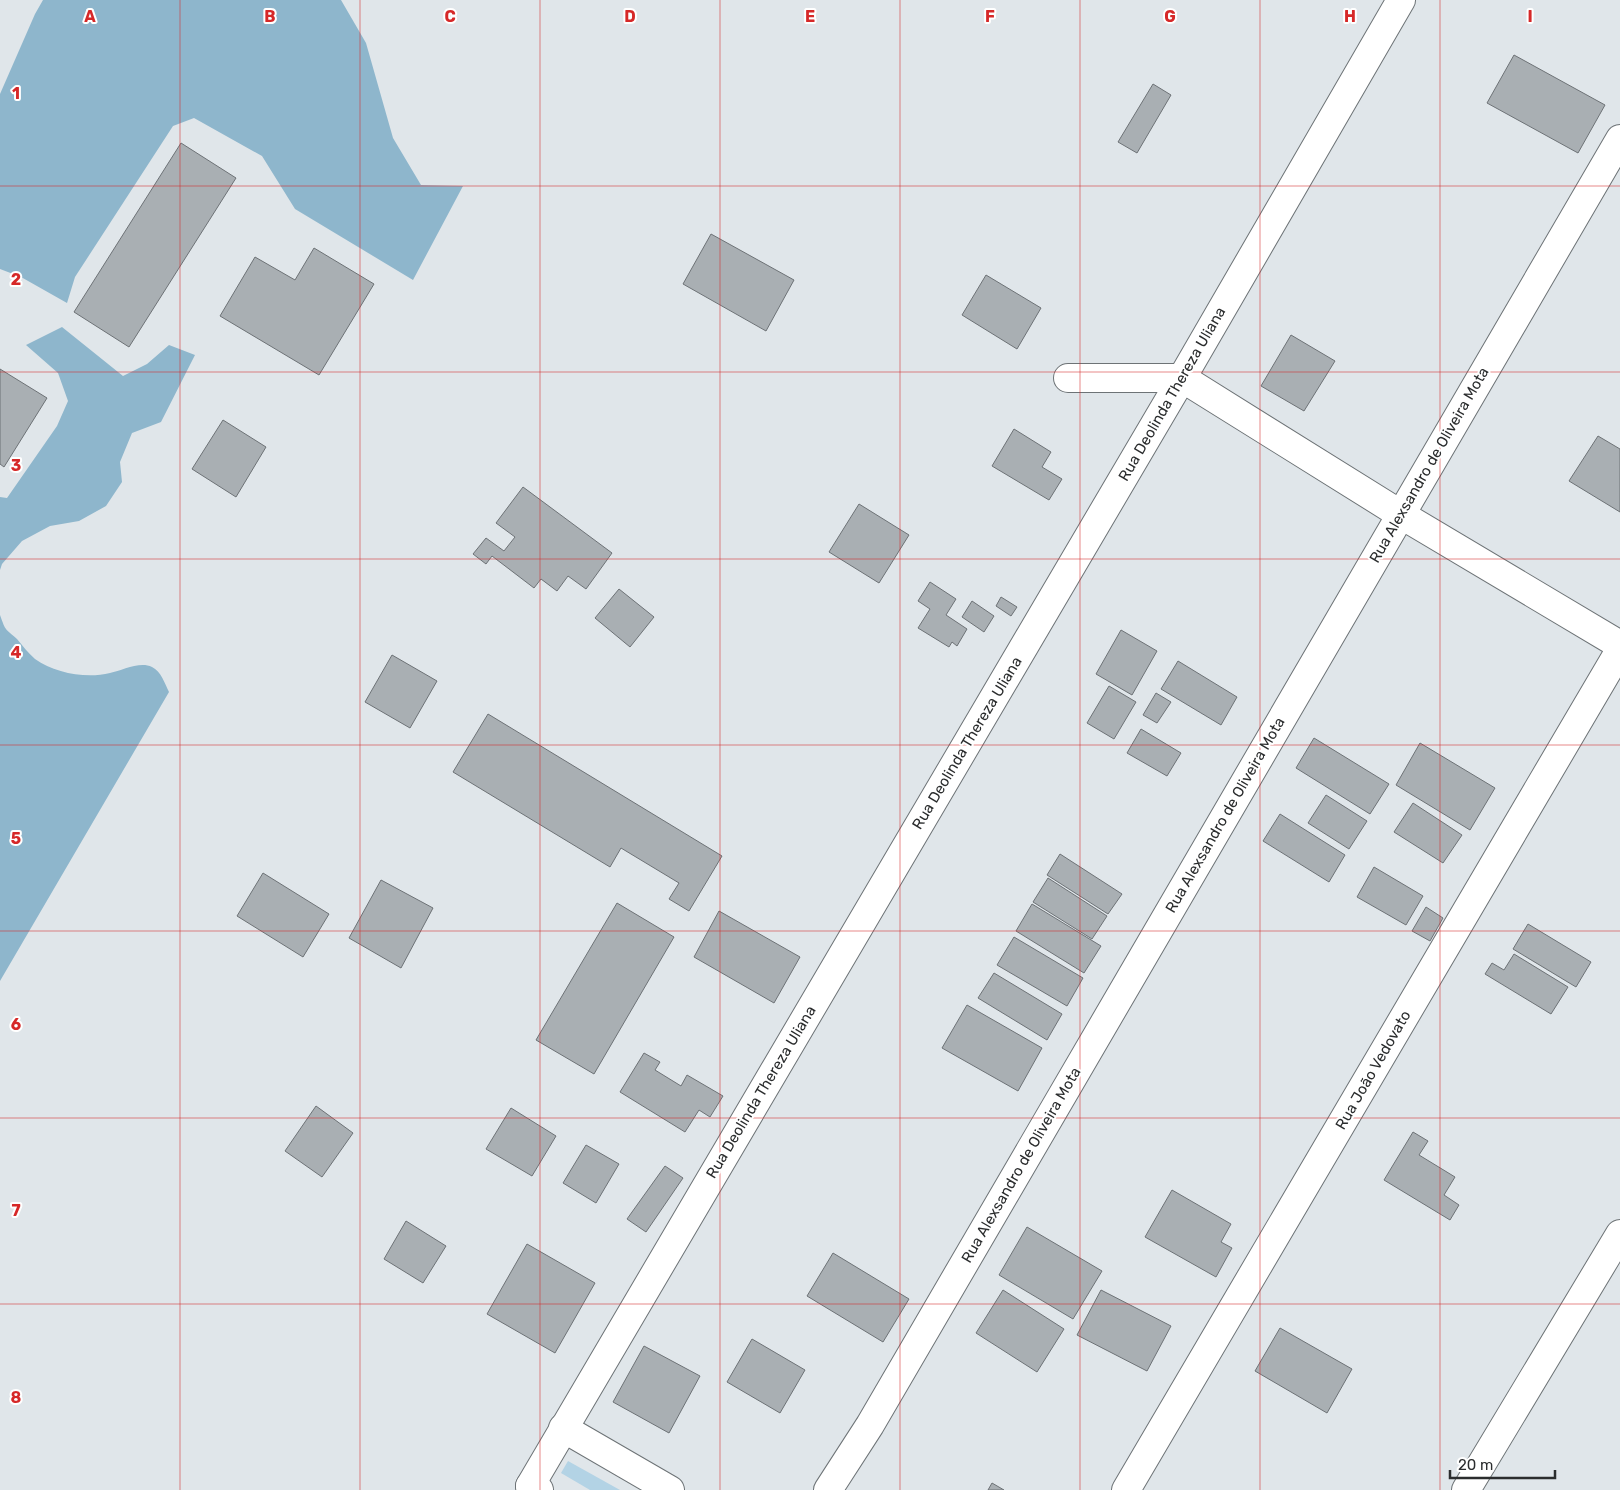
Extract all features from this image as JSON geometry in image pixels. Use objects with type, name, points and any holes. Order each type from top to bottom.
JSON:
[{"type":"street","name":"Rua Deolinda Thereza Uliana","points":[[535,1488],[563,1428],[1182,378],[1401,0]]},
{"type":"street","name":"Rua Alexsandro de Oliveira Mota","points":[[828,1490],[870,1425],[1620,139]]},
{"type":"street","points":[[1068,378],[1182,378],[1400,514],[1620,645]]},
{"type":"street","name":"Rua João Vedovato","points":[[1126,1490],[1620,650]]},
{"type":"street","points":[[1466,1490],[1620,1234]]},
{"type":"street","points":[[563,1428],[670,1490]]},
{"type":"shaded area","points":[[43,0],[341,0],[366,43],[393,138],[421,185],[463,186],[413,280],[295,209],[262,156],[194,118],[173,126],[75,277],[67,303],[21,277],[0,269],[0,94]]},
{"type":"shaded area","points":[[62,327],[123,376],[147,364],[169,345],[195,355],[161,422],[132,433],[120,462],[122,482],[106,506],[79,521],[50,526],[22,541],[2,564],[0,570],[0,497],[7,498],[57,426],[68,401],[58,373],[26,345]]},
{"type":"shaded area","points":[[0,615],[6,629],[35,659],[43,664],[71,674],[81,675],[101,675],[147,665],[158,671],[169,692],[0,981]]},
{"type":"shaded area","points":[[568,1461],[620,1490],[590,1490],[561,1473]]},
{"type":"building","points":[[1514,55],[1605,105],[1578,153],[1487,103]]},
{"type":"building","points":[[1153,84],[1171,95],[1137,153],[1118,142]]},
{"type":"building","points":[[181,143],[236,178],[129,347],[74,312]]},
{"type":"building","points":[[711,234],[794,280],[766,331],[683,284]]},
{"type":"building","points":[[314,248],[374,284],[319,375],[220,316],[255,257],[295,280]]},
{"type":"building","points":[[986,275],[1041,308],[1017,349],[962,315]]},
{"type":"building","points":[[1291,335],[1335,361],[1304,411],[1261,386]]},
{"type":"building","points":[[0,369],[47,398],[4,467],[0,464]]},
{"type":"building","points":[[223,420],[266,447],[236,497],[192,469]]},
{"type":"building","points":[[1014,429],[1051,452],[1042,467],[1062,479],[1049,500],[992,466]]},
{"type":"building","points":[[1598,436],[1620,449],[1620,512],[1569,481]]},
{"type":"building","points":[[523,487],[612,553],[586,589],[568,576],[557,591],[541,579],[534,588],[492,556],[486,564],[473,554],[486,538],[504,551],[515,537],[496,523]]},
{"type":"building","points":[[859,504],[909,535],[879,583],[829,552]]},
{"type":"building","points":[[930,582],[956,599],[946,615],[967,629],[957,646],[952,642],[949,647],[918,628],[930,609],[918,601]]},
{"type":"building","points":[[619,589],[654,617],[630,647],[595,618]]},
{"type":"building","points":[[1001,597],[1017,607],[1011,616],[996,606]]},
{"type":"building","points":[[972,601],[994,616],[984,632],[962,617]]},
{"type":"building","points":[[1121,630],[1157,651],[1132,695],[1096,674]]},
{"type":"building","points":[[392,655],[437,681],[410,728],[365,702]]},
{"type":"building","points":[[1178,661],[1237,697],[1221,725],[1161,689]]},
{"type":"building","points":[[1109,686],[1136,702],[1114,739],[1087,723]]},
{"type":"building","points":[[1156,693],[1171,702],[1157,723],[1143,715]]},
{"type":"building","points":[[488,714],[722,856],[689,911],[669,899],[679,883],[621,848],[610,867],[453,772]]},
{"type":"building","points":[[1141,729],[1181,753],[1167,776],[1127,753]]},
{"type":"building","points":[[1314,738],[1389,784],[1370,814],[1296,768]]},
{"type":"building","points":[[1420,743],[1495,788],[1470,830],[1396,785]]},
{"type":"building","points":[[1326,795],[1367,821],[1349,849],[1308,823]]},
{"type":"building","points":[[1413,803],[1462,835],[1443,863],[1394,832]]},
{"type":"building","points":[[1280,814],[1345,855],[1329,882],[1263,841]]},
{"type":"building","points":[[1060,854],[1122,894],[1108,914],[1047,875]]},
{"type":"building","points":[[1374,867],[1423,896],[1406,925],[1357,897]]},
{"type":"building","points":[[263,873],[329,914],[303,957],[237,916]]},
{"type":"building","points":[[1048,878],[1107,916],[1092,939],[1033,902]]},
{"type":"building","points":[[381,880],[433,908],[401,968],[349,938]]},
{"type":"building","points":[[617,903],[674,937],[594,1074],[536,1040]]},
{"type":"building","points":[[1032,904],[1101,946],[1084,973],[1016,931]]},
{"type":"building","points":[[1426,907],[1443,918],[1430,941],[1412,931]]},
{"type":"building","points":[[719,911],[800,957],[774,1003],[694,957]]},
{"type":"building","points":[[1528,924],[1591,962],[1576,987],[1513,949]]},
{"type":"building","points":[[1014,937],[1083,978],[1067,1006],[997,965]]},
{"type":"building","points":[[1514,954],[1568,987],[1551,1014],[1485,974],[1492,963],[1504,970]]},
{"type":"building","points":[[994,973],[1062,1014],[1047,1040],[978,998]]},
{"type":"building","points":[[967,1005],[1042,1048],[1018,1091],[942,1048]]},
{"type":"building","points":[[644,1053],[660,1062],[655,1070],[681,1086],[687,1075],[723,1096],[710,1117],[699,1110],[685,1132],[620,1092]]},
{"type":"building","points":[[316,1106],[353,1133],[322,1177],[285,1151]]},
{"type":"building","points":[[511,1108],[556,1136],[532,1176],[486,1149]]},
{"type":"building","points":[[1413,1132],[1428,1141],[1419,1155],[1455,1177],[1444,1195],[1459,1205],[1450,1220],[1384,1180]]},
{"type":"building","points":[[586,1145],[619,1164],[596,1203],[563,1183]]},
{"type":"building","points":[[665,1166],[683,1178],[646,1232],[627,1219]]},
{"type":"building","points":[[1172,1190],[1231,1224],[1221,1242],[1232,1248],[1216,1277],[1145,1237]]},
{"type":"building","points":[[406,1221],[446,1246],[423,1283],[384,1259]]},
{"type":"building","points":[[1027,1227],[1102,1271],[1073,1319],[999,1275]]},
{"type":"building","points":[[527,1244],[595,1283],[555,1353],[487,1314]]},
{"type":"building","points":[[833,1253],[909,1299],[883,1342],[807,1296]]},
{"type":"building","points":[[1003,1290],[1064,1329],[1037,1372],[976,1333]]},
{"type":"building","points":[[1101,1290],[1171,1326],[1147,1371],[1077,1335]]},
{"type":"building","points":[[1280,1328],[1352,1369],[1327,1413],[1255,1371]]},
{"type":"building","points":[[752,1339],[805,1370],[780,1413],[727,1382]]},
{"type":"building","points":[[644,1346],[700,1376],[669,1433],[613,1402]]},
{"type":"building","points":[[992,1483],[1004,1490],[988,1490]]}]
